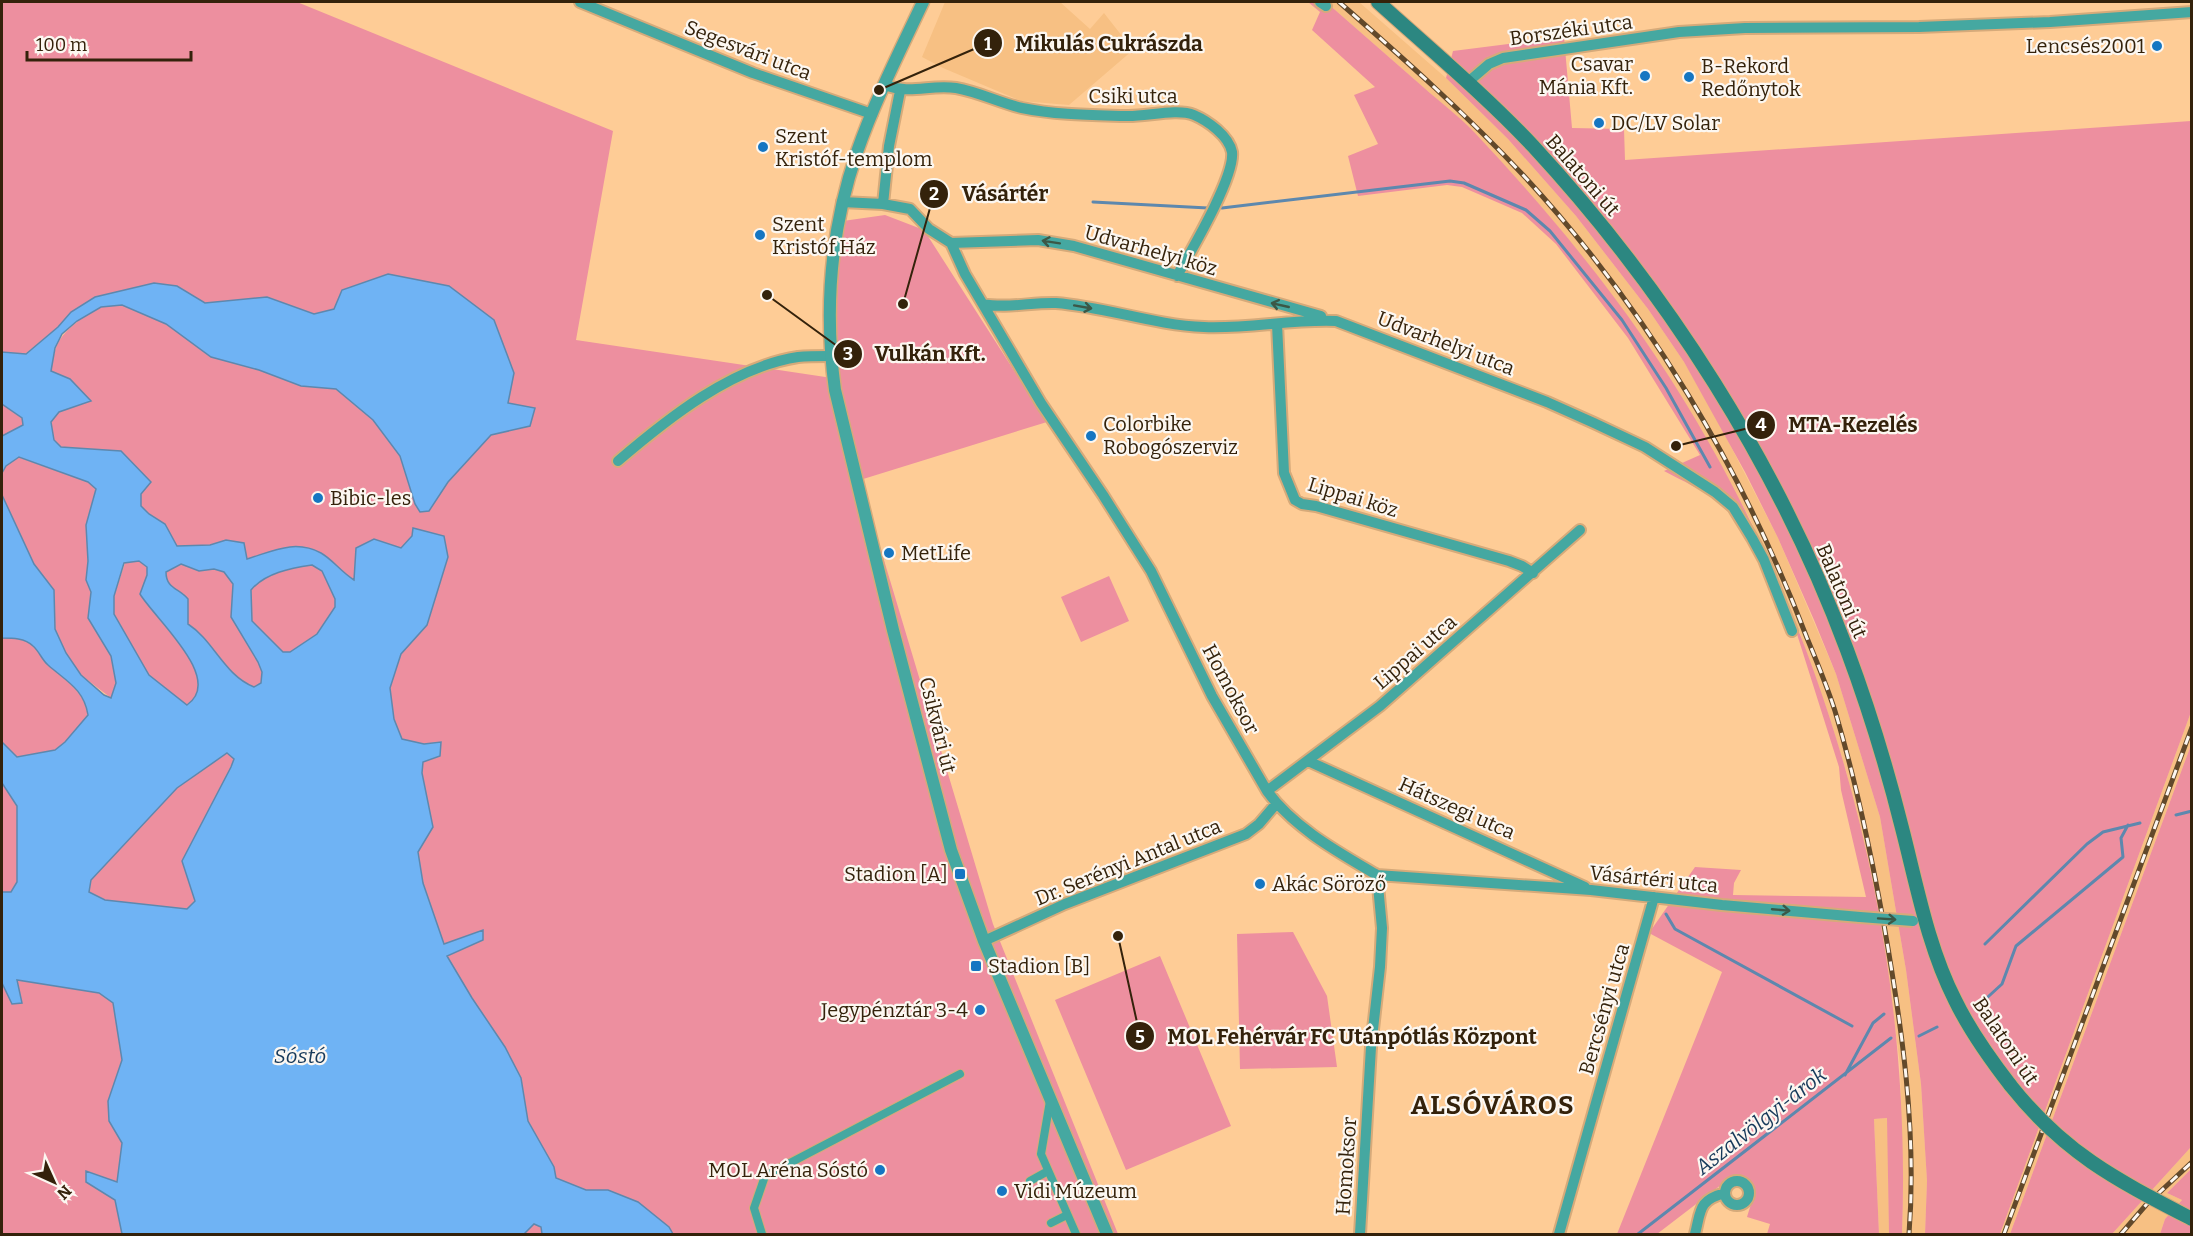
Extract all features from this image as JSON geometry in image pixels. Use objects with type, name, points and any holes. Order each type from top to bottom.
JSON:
[{"type":"main road","name":"Balatoni út","points":[[1378,2],[1468,82],[1540,154],[1618,247],[1699,359],[1760,462],[1808,558],[1848,653],[1878,740],[1920,921],[1954,1000],[1981,1045],[2011,1086],[2050,1131],[2110,1176],[2192,1219]]},
{"type":"street","name":"Segesvári utca","points":[[583,2],[753,73],[872,114]]},
{"type":"street","name":"Csikvári út","points":[[923,2],[857,150],[842,202],[831,274],[830,356],[842,424],[951,850],[984,941],[1107,1234]]},
{"type":"street","name":"Borszéki utca","points":[[1468,82],[1489,64],[1503,58],[1679,32],[1784,26],[1919,27],[2050,22],[2192,12]]},
{"type":"street","name":"Csiki utca","points":[[885,85],[900,91],[940,87],[958,88],[1021,108],[1069,114],[1138,116],[1183,112],[1213,127],[1227,140],[1232,151],[1231,165],[1217,201],[1178,276]]},
{"type":"street","points":[[883,204],[889,146],[900,91]]},
{"type":"street","points":[[842,202],[883,204],[910,209],[929,229],[951,243]]},
{"type":"street","name":"Udvarhelyi köz","points":[[951,243],[1038,240],[1096,251],[1336,321]]},
{"type":"street","name":"Homoksor","points":[[951,243],[965,274],[1041,404],[1103,495],[1150,571],[1212,696],[1267,791],[1276,804],[1330,848],[1377,875],[1382,928],[1371,1047],[1360,1234]]},
{"type":"street","name":"Udvarhelyi utca","points":[[983,304],[1003,306],[1054,303],[1154,322],[1206,327],[1313,320],[1336,321],[1547,402],[1645,447],[1715,492],[1732,507],[1764,560],[1792,631]]},
{"type":"street","name":"Lippai köz","points":[[1277,324],[1284,473],[1295,500],[1302,504],[1509,561],[1533,573]]},
{"type":"street","points":[[618,461],[674,417],[740,376],[797,357],[830,356]]},
{"type":"street","name":"Lippai utca","points":[[1267,791],[1380,706],[1580,530]]},
{"type":"street","name":"Hátszegi utca","points":[[1308,761],[1591,890]]},
{"type":"street","name":"Dr. Serényi Antal utca","points":[[984,941],[1065,904],[1246,834],[1259,824],[1276,804]]},
{"type":"street","name":"Vásártéri utca","points":[[1377,875],[1591,890],[1722,905],[1920,921]]},
{"type":"street","name":"Bercsényi utca","points":[[1559,1234],[1654,897]]},
{"type":"street","points":[[762,1234],[754,1208],[765,1176],[960,1074]]},
{"type":"street","points":[[1050,1099],[1041,1154],[1076,1234]]},
{"type":"street","points":[[1030,1181],[1048,1171]]},
{"type":"street","points":[[1695,1234],[1703,1206],[1712,1197],[1725,1193]]},
{"type":"street","points":[[1051,1223],[1067,1215]]},
{"type":"shaded area","points":[[2,2],[297,2],[613,131],[576,340],[832,378],[836,222],[885,215],[924,230],[1047,422],[860,480],[993,924],[1118,1234],[524,1234],[534,1224],[541,1227],[556,1178],[554,1167],[528,1121],[521,1078],[505,1047],[447,956],[483,940],[483,931],[444,944],[423,883],[418,852],[433,827],[422,773],[423,762],[441,742],[424,744],[402,739],[394,719],[389,688],[401,654],[427,625],[413,528],[412,536],[401,548],[355,580],[342,573],[322,553],[247,559],[244,543],[226,540],[210,545],[176,546],[165,524],[141,506],[141,494],[121,451],[61,447],[54,440],[51,422],[59,412],[70,379],[51,371],[52,362],[61,338],[77,322],[71,312],[58,327],[25,354],[2,352]]},
{"type":"shaded area","points":[[945,2],[1060,2],[1090,29],[1104,13],[1133,50],[1069,105],[1021,101],[922,57]]},
{"type":"shaded area","points":[[1308,2],[1326,2],[1462,121],[1562,232],[1642,336],[1705,436],[1760,542],[1807,651],[1844,764],[1872,880],[1892,997],[1902,1116],[1902,1234],[1889,1234],[1887,1118],[1874,1119],[1879,1234],[1767,1234],[1770,1224],[1747,1217],[1753,1196],[1752,1185],[1743,1177],[1734,1175],[1657,1234],[1617,1234],[1722,972],[1649,933],[1695,867],[1741,870],[1734,883],[1733,895],[1866,897],[1841,790],[1839,767],[1796,631],[1786,633],[1761,563],[1743,530],[1719,503],[1664,471],[1700,455],[1628,338],[1556,244],[1522,213],[1462,187],[1447,185],[1358,196],[1348,156],[1378,144],[1354,95],[1375,87],[1312,30],[1320,12]]},
{"type":"shaded area","points":[[1326,2],[1359,2],[1446,78],[1508,139],[1576,216],[1648,309],[1684,362],[1712,410],[1778,538],[1836,674],[1880,817],[1906,970],[1921,1084],[1927,1181],[1925,1234],[1902,1234],[1900,1065],[1884,944],[1866,853],[1846,771],[1798,628],[1750,519],[1684,402],[1642,336],[1555,223],[1471,129]]},
{"type":"shaded area","points":[[1564,37],[1572,128],[1624,129],[1625,160],[2191,121],[2191,712],[2000,1234],[1925,1234],[1927,1181],[1921,1084],[1906,970],[1880,817],[1836,674],[1778,538],[1745,472],[1684,362],[1648,309],[1576,216],[1508,139],[1446,78],[1453,51]]},
{"type":"shaded area","points":[[2,404],[23,419],[23,425],[2,436]]},
{"type":"shaded area","points":[[18,457],[88,482],[96,489],[86,525],[88,561],[86,580],[91,592],[88,618],[111,656],[116,683],[111,698],[81,675],[66,653],[55,629],[54,590],[34,564],[2,495],[2,473],[5,466]]},
{"type":"shaded area","points":[[139,561],[147,566],[147,575],[140,594],[184,649],[198,680],[197,694],[187,705],[149,675],[114,614],[114,596],[125,563]]},
{"type":"shaded area","points":[[181,564],[199,571],[214,569],[224,572],[233,584],[231,617],[258,662],[262,672],[261,683],[254,687],[235,674],[205,639],[188,624],[184,594],[171,586],[166,577],[166,572]]},
{"type":"shaded area","points":[[312,565],[322,571],[336,606],[317,634],[290,652],[282,652],[252,621],[251,590],[271,575]]},
{"type":"shaded area","points":[[1109,576],[1129,621],[1081,642],[1061,597]]},
{"type":"shaded area","points":[[2,638],[18,639],[30,643],[46,663],[83,699],[88,716],[55,750],[17,757],[2,742]]},
{"type":"shaded area","points":[[2191,712],[2191,745],[2010,1234],[2000,1234]]},
{"type":"shaded area","points":[[2191,745],[2191,1147],[2112,1234],[2010,1234]]},
{"type":"shaded area","points":[[227,753],[234,759],[231,767],[182,861],[195,900],[187,909],[105,900],[89,892],[91,880],[177,788]]},
{"type":"shaded area","points":[[2,783],[17,806],[17,882],[11,892],[2,892]]},
{"type":"shaded area","points":[[1293,932],[1327,996],[1337,1067],[1240,1069],[1237,934]]},
{"type":"shaded area","points":[[1160,956],[1231,1126],[1126,1170],[1055,1000]]},
{"type":"shaded area","points":[[16,980],[99,993],[113,1003],[122,1060],[108,1101],[109,1121],[122,1143],[117,1183],[87,1171],[86,1182],[115,1200],[122,1234],[2,1234],[2,983]]},
{"type":"shaded area","points":[[1888,1118],[1889,1234],[1879,1234],[1874,1119]]},
{"type":"shaded area","points":[[2191,1147],[2191,1169],[2167,1193],[2182,1200],[2165,1219],[2160,1234],[2112,1234]]},
{"type":"shaded area","points":[[2191,1169],[2191,1234],[2160,1234],[2165,1219],[2182,1200],[2167,1193]]},
{"type":"water","name":"Sóstó","points":[[388,274],[449,286],[494,320],[514,373],[508,403],[535,408],[530,426],[491,435],[448,482],[429,511],[420,512],[415,504],[400,456],[373,420],[336,389],[301,386],[259,370],[211,357],[166,324],[122,305],[101,307],[77,321],[62,334],[55,348],[51,371],[70,379],[91,401],[59,412],[51,422],[54,440],[61,447],[121,451],[151,482],[141,494],[141,506],[165,524],[177,546],[210,545],[226,540],[244,543],[247,559],[284,548],[302,547],[321,553],[354,580],[356,548],[374,539],[401,548],[412,536],[413,528],[444,536],[448,557],[427,625],[401,654],[390,688],[394,719],[402,739],[424,744],[441,742],[440,756],[423,762],[422,773],[433,827],[418,852],[423,883],[444,944],[483,930],[483,940],[447,956],[505,1047],[521,1078],[528,1121],[554,1167],[556,1178],[586,1190],[608,1190],[638,1202],[669,1227],[673,1234],[542,1234],[541,1227],[534,1224],[524,1234],[122,1234],[115,1200],[86,1182],[86,1171],[117,1182],[122,1143],[109,1121],[108,1101],[122,1060],[113,1003],[99,993],[17,980],[22,1003],[12,1004],[2,983],[2,892],[11,892],[17,882],[17,806],[2,783],[2,742],[17,757],[55,750],[88,715],[83,698],[68,681],[46,663],[30,643],[14,638],[2,638],[2,495],[34,564],[54,590],[55,629],[66,653],[81,675],[104,695],[111,698],[116,683],[111,656],[88,618],[91,592],[86,580],[88,561],[86,525],[96,489],[88,482],[19,457],[6,466],[2,473],[2,436],[23,425],[22,418],[2,404],[2,352],[26,354],[58,327],[71,312],[95,297],[154,283],[177,286],[205,303],[267,297],[314,314],[334,309],[342,290]],"holes":[[[139,561],[147,567],[147,575],[140,594],[193,665],[198,680],[197,694],[187,705],[149,675],[114,614],[114,596],[124,563]],[[181,564],[199,571],[214,569],[224,572],[233,584],[231,617],[258,662],[262,672],[261,683],[254,687],[244,682],[227,666],[205,639],[188,624],[188,599],[168,582],[166,572]],[[312,565],[322,571],[335,599],[335,607],[317,634],[290,652],[283,652],[252,621],[251,590],[263,579],[287,570]],[[227,753],[234,759],[182,861],[195,901],[187,909],[105,900],[89,892],[91,880],[177,788]]]},
{"type":"waterway","points":[[1222,208],[1450,181],[1464,183],[1526,210],[1550,231],[1622,320],[1666,388],[1710,467]]},
{"type":"waterway","points":[[1093,202],[1208,208]]},
{"type":"waterway","name":"Aszalvölgyi-árok","points":[[2176,815],[2192,811]]},
{"type":"waterway","name":"Aszalvölgyi-árok","points":[[1985,944],[2087,844],[2103,832],[2140,823]]},
{"type":"waterway","points":[[1978,1006],[2002,984],[2016,946],[2123,857],[2121,838],[2128,825]]},
{"type":"waterway","points":[[1666,914],[1675,929],[1852,1026]]},
{"type":"waterway","name":"Aszalvölgyi-árok","points":[[1845,1075],[1873,1023],[1884,1014]]},
{"type":"waterway","points":[[1919,1036],[1937,1027]]},
{"type":"waterway","name":"Aszalvölgyi-árok","points":[[1638,1234],[1891,1038]]},
{"type":"railway","points":[[1339,2],[1457,108],[1524,176],[1569,227],[1611,281],[1651,336],[1688,394],[1722,453],[1782,575],[1832,702],[1843,737],[1879,898],[1891,963],[1906,1079],[1911,1157],[1909,1234]]},
{"type":"railway","points":[[2004,1234],[2192,727]]},
{"type":"railway","points":[[2121,1234],[2146,1205],[2192,1162]]},
{"type":"place","name":"Lencsés2001","points":[[2157,46]]},
{"type":"place","name":"Csavar Mánia Kft.","points":[[1645,76]]},
{"type":"place","name":"B-Rekord Redőnytok","points":[[1689,77]]},
{"type":"place","name":"Mikulás Cukrászda","points":[[879,90]]},
{"type":"place","name":"DC/LV Solar","points":[[1599,123]]},
{"type":"place","name":"Szent Kristóf-templom","points":[[763,147]]},
{"type":"place","name":"Szent Kristóf Ház","points":[[760,235]]},
{"type":"place","name":"Vulkán Kft.","points":[[767,295]]},
{"type":"place","name":"Vásártér","points":[[903,304]]},
{"type":"place","name":"Colorbike Robogószerviz","points":[[1091,436]]},
{"type":"place","name":"MTA-Kezelés","points":[[1676,446]]},
{"type":"place","name":"Bibic-les","points":[[318,498]]},
{"type":"place","name":"MetLife","points":[[889,553]]},
{"type":"place","name":"Stadion [A]","points":[[960,874]]},
{"type":"place","name":"Akác Söröző","points":[[1260,884]]},
{"type":"place","name":"MOL Fehérvár FC Utánpótlás Központ","points":[[1118,936]]},
{"type":"place","name":"Stadion [B]","points":[[976,966]]},
{"type":"place","name":"Jegypénztár 3-4","points":[[980,1010]]},
{"type":"place","name":"MOL Aréna Sóstó","points":[[880,1170]]},
{"type":"place","name":"Vidi Múzeum","points":[[1002,1191]]},
{"type":"district","name":"ALSÓVÁROS","points":[[1493,1105]]}]
